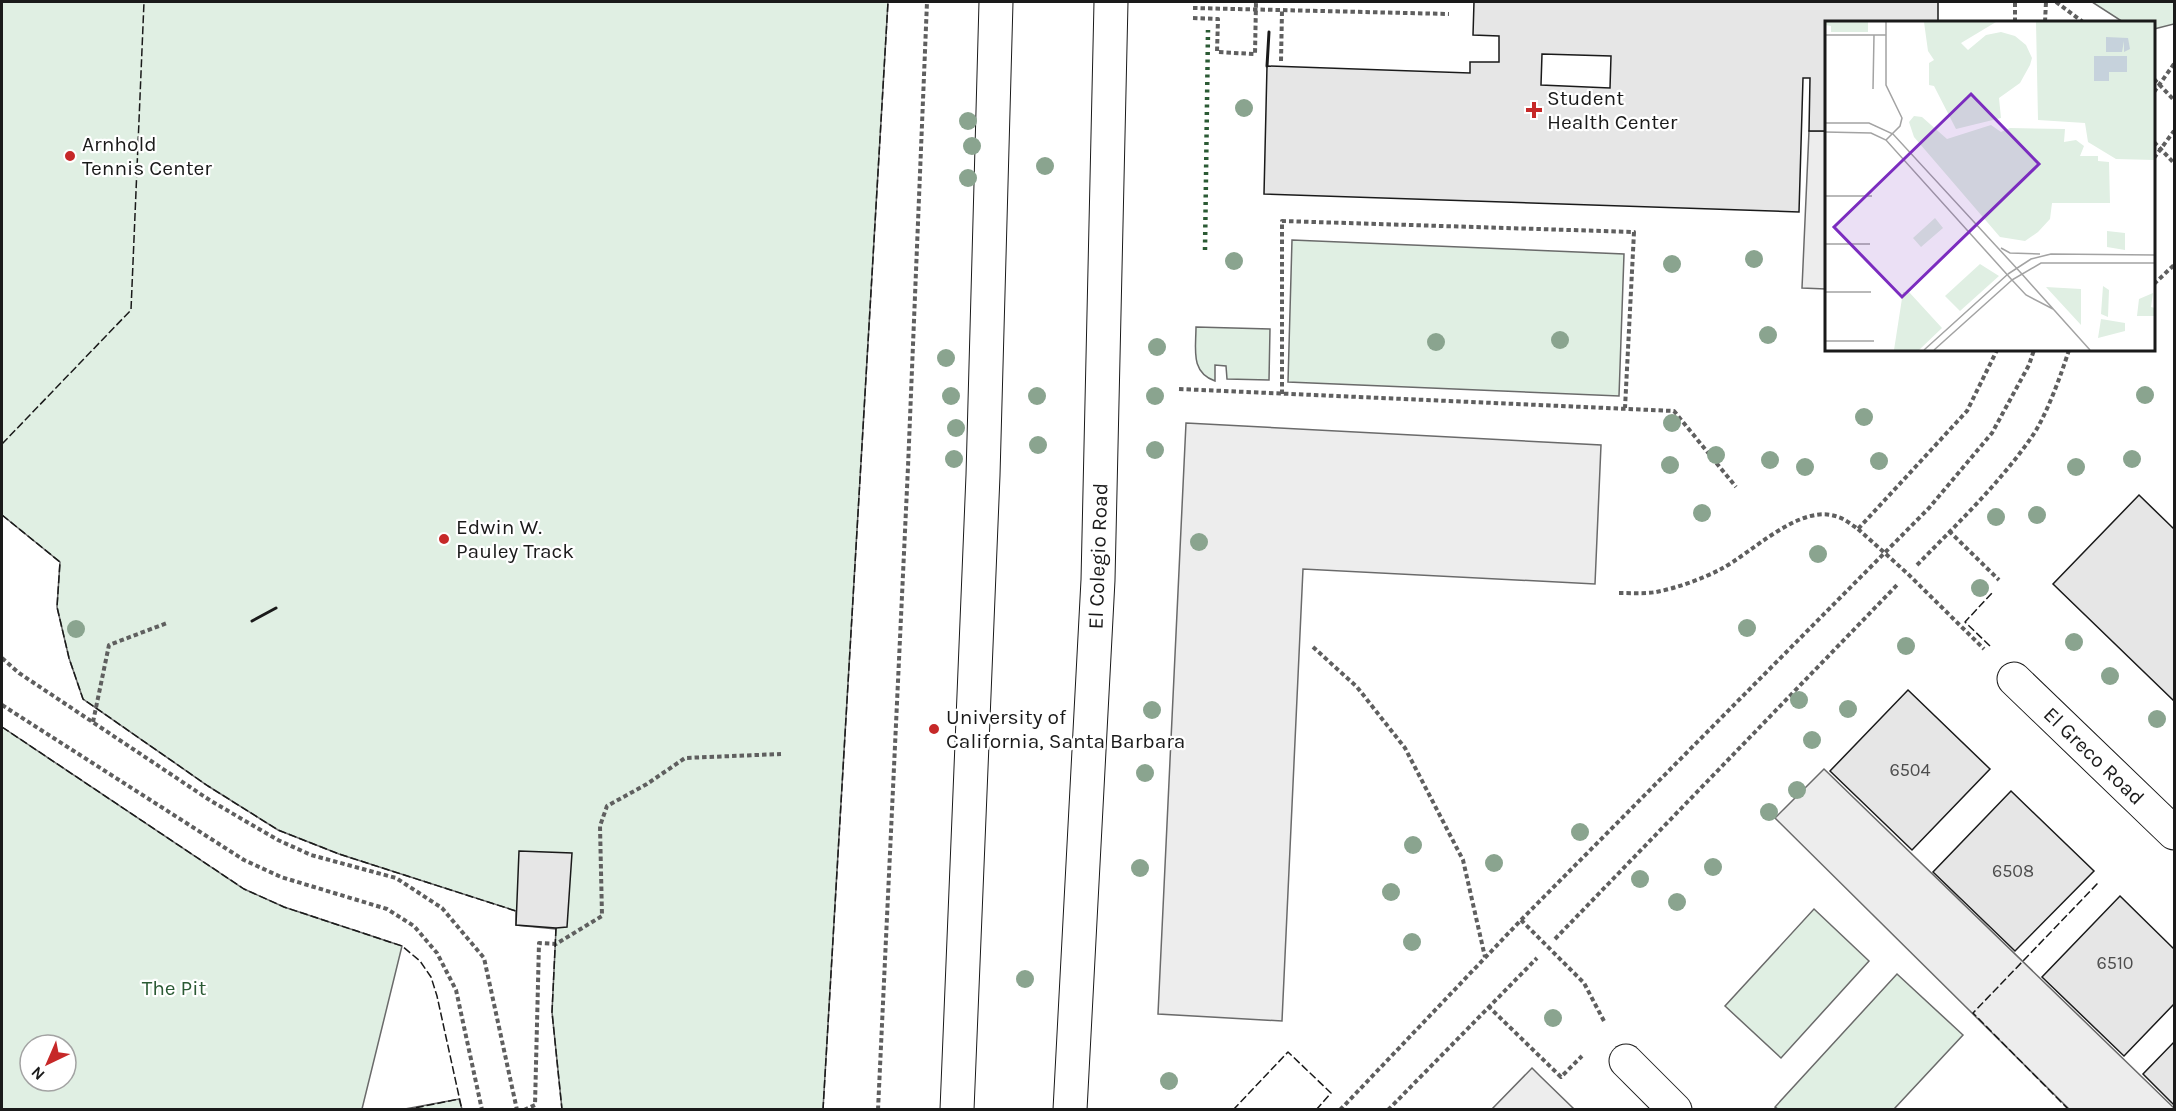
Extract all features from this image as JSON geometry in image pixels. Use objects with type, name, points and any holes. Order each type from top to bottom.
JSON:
[{"type":"main road","points":[[957,1110],[984,463],[996,2]]},
{"type":"main road","name":"El Colegio Road","points":[[1070,1110],[1098,580],[1111,2]]},
{"type":"main road","name":"El Greco Road","points":[[2014,678],[2175,833]]},
{"type":"main road","points":[[1626,1061],[1675,1110]]},
{"type":"path","points":[[878,1110],[908,479],[927,2]]},
{"type":"path","points":[[1192,18],[1218,19],[1217,52],[1255,54],[1256,2]]},
{"type":"path","points":[[2015,2],[2015,21]]},
{"type":"path","points":[[2045,21],[2046,2]]},
{"type":"path","points":[[2056,2],[2082,21]]},
{"type":"path","points":[[1193,8],[1449,14]]},
{"type":"path","points":[[1281,62],[1282,11]]},
{"type":"path","points":[[2155,90],[2175,64]]},
{"type":"path","points":[[2155,80],[2175,100]]},
{"type":"path","points":[[2155,156],[2175,131]]},
{"type":"path","points":[[2155,143],[2175,163]]},
{"type":"path","points":[[1282,394],[1281,221],[1634,232],[1625,408]]},
{"type":"path","points":[[2155,283],[2175,265]]},
{"type":"path","points":[[1857,529],[1967,411],[1997,351]]},
{"type":"path","points":[[1340,1110],[1521,920],[1929,508],[1992,433],[2029,365],[2034,351]]},
{"type":"path","points":[[1917,566],[1995,483],[2032,437],[2061,376],[2069,351]]},
{"type":"path","points":[[1179,389],[1674,411],[1736,487]]},
{"type":"path","points":[[1619,593],[1656,592],[1710,574],[1745,555],[1778,531],[1801,519],[1821,514],[1838,516],[1857,529],[1885,554],[2014,678]]},
{"type":"path","points":[[1949,531],[1999,580]]},
{"type":"path","points":[[1555,939],[1898,585]]},
{"type":"path","points":[[93,722],[109,645],[167,623]]},
{"type":"path","points":[[1314,647],[1357,687],[1405,748],[1463,860],[1485,957]]},
{"type":"path","points":[[2,658],[19,673],[211,801],[278,840],[311,855],[396,878],[442,908],[484,958],[517,1110]]},
{"type":"path","points":[[2,705],[244,860],[281,877],[387,909],[414,926],[437,953],[456,990],[482,1110]]},
{"type":"path","points":[[524,1110],[535,1105],[539,943],[556,945],[602,916],[600,826],[607,806],[647,784],[685,758],[781,754]]},
{"type":"path","points":[[1521,920],[1584,983],[1626,1061]]},
{"type":"path","points":[[1388,1110],[1537,958]]},
{"type":"path","points":[[1488,1006],[1561,1077],[1585,1053]]},
{"type":"green space","name":"Edwin W. Pauley Track","points":[[2,2],[888,2],[823,1109],[562,1109],[552,1012],[556,929],[516,925],[516,911],[339,854],[278,830],[208,786],[83,699],[69,658],[57,607],[60,562],[2,515]]},
{"type":"green space","points":[[2092,2],[2174,2],[2174,24],[2155,29],[2155,21],[2121,21]]},
{"type":"green space","points":[[1292,240],[1624,254],[1619,396],[1288,382]]},
{"type":"green space","points":[[1196,327],[1270,329],[1269,380],[1227,379],[1226,366],[1215,365],[1215,381],[1207,377],[1201,372],[1196,359]]},
{"type":"green space","name":"The Pit","points":[[2,727],[244,889],[284,907],[402,946],[362,1109],[2,1109]]},
{"type":"green space","points":[[1814,909],[1869,961],[1781,1058],[1725,1006]]},
{"type":"green space","points":[[1897,974],[1963,1035],[1894,1109],[1778,1109],[1775,1107]]},
{"type":"green space","points":[[459,1099],[462,1109],[405,1109]]},
{"type":"shaded area","points":[[1809,131],[1825,131],[1825,289],[1802,288]]},
{"type":"shaded area","points":[[1186,423],[1601,445],[1595,584],[1303,569],[1282,1021],[1158,1014]]},
{"type":"shaded area","points":[[1824,769],[2174,1109],[2069,1109],[1775,818]]},
{"type":"shaded area","points":[[1532,1068],[1540,1076],[1574,1109],[1492,1109]]},
{"type":"building","name":"Student Health Center","points":[[1474,2],[1938,2],[1938,21],[1825,21],[1825,131],[1809,131],[1810,78],[1803,78],[1799,212],[1264,194],[1267,66],[1470,73],[1470,62],[1499,62],[1499,36],[1473,35]],"holes":[[[1542,54],[1611,56],[1610,88],[1541,85]]]},
{"type":"building","points":[[2139,495],[2174,529],[2174,701],[2053,584]]},
{"type":"building","points":[[1908,690],[1990,769],[1912,850],[1830,771]]},
{"type":"building","points":[[2011,791],[2094,871],[2015,951],[1933,872]]},
{"type":"building","points":[[519,851],[572,853],[567,927],[516,925]]},
{"type":"building","points":[[2120,896],[2174,949],[2174,1004],[2124,1056],[2042,977]]},
{"type":"building","points":[[2174,1042],[2174,1105],[2143,1074]]},
{"type":"hedge","points":[[1205,250],[1208,30]]},
{"type":"fence","points":[[2,444],[131,310],[144,2]]},
{"type":"fence","points":[[823,1110],[888,2]]},
{"type":"fence","points":[[2,515],[60,562],[57,607],[69,658],[83,699],[208,786],[278,830],[339,854],[516,911]]},
{"type":"fence","points":[[1990,646],[1965,622],[1992,593]]},
{"type":"fence","points":[[2,727],[244,889],[284,907],[402,946],[420,961],[431,977],[462,1110]]},
{"type":"fence","points":[[2069,1110],[1973,1013],[2098,883]]},
{"type":"fence","points":[[556,928],[552,1012],[562,1110]]},
{"type":"fence","points":[[1233,1110],[1288,1052],[1331,1093],[1316,1110]]},
{"type":"fence","points":[[405,1110],[459,1099]]},
{"type":"wall","points":[[1267,66],[1269,32]]},
{"type":"wall","points":[[252,621],[276,608]]},
{"type":"place","name":"Student Health Center","points":[[1534,110]]},
{"type":"place","name":"Arnhold Tennis Center","points":[[70,156]]},
{"type":"place","name":"Edwin W. Pauley Track","points":[[444,539]]},
{"type":"place","name":"University of California, Santa Barbara","points":[[934,729]]}]
